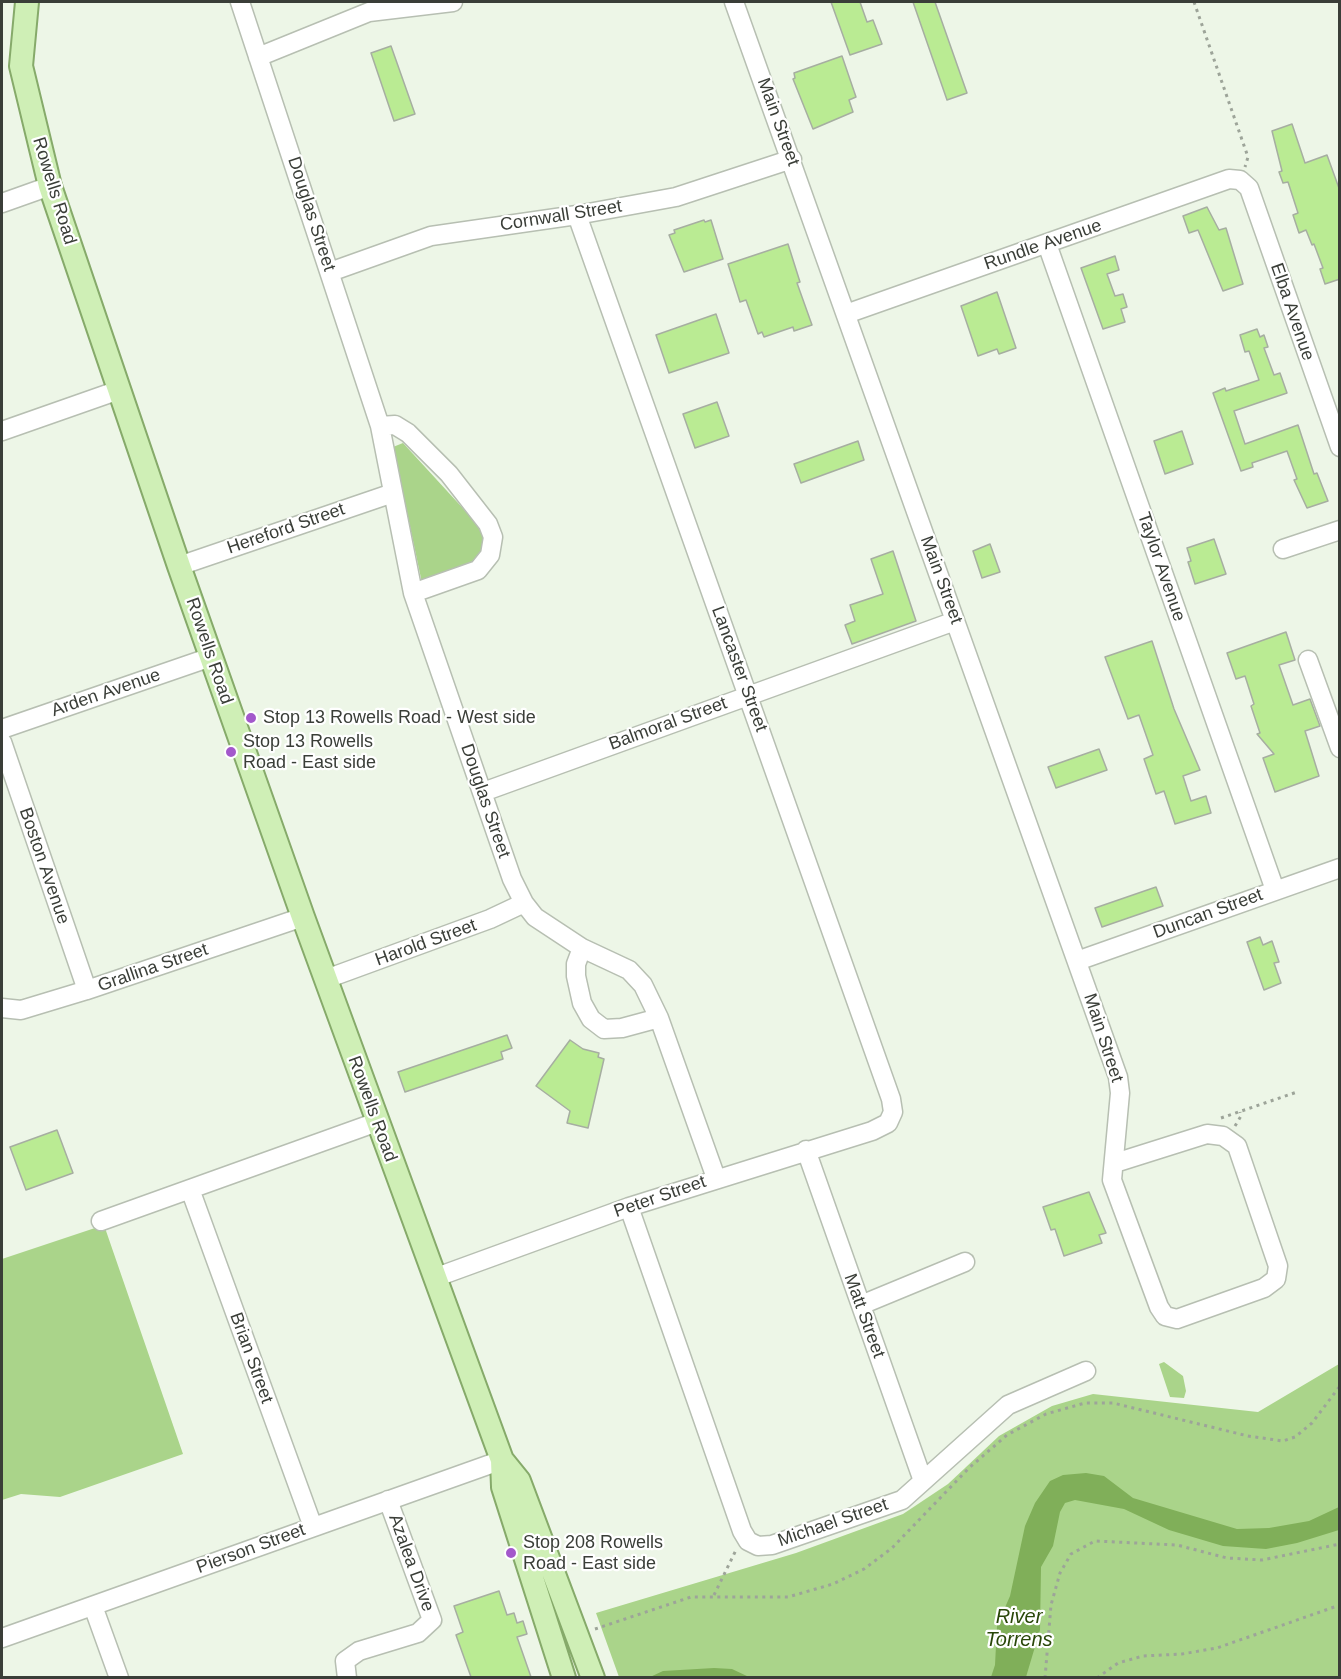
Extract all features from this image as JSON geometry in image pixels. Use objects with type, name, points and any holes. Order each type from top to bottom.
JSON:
[{"type":"main road","name":"Rowells Road","points":[[27,2],[21,66],[50,186],[179,566],[303,917],[501,1460],[503,1487],[564,1677]]},
{"type":"main road","name":"Rowells Road","points":[[501,1460],[519,1481],[592,1675]]},
{"type":"street","name":"Douglas Street","points":[[240,2],[380,426],[413,593],[512,879],[524,903],[535,917],[582,948],[629,970],[643,985],[659,1018],[716,1178]]},
{"type":"street","points":[[258,57],[369,12],[453,2]]},
{"type":"street","name":"Main Street","points":[[734,2],[792,159],[1119,1082],[1112,1180],[1159,1307],[1165,1316],[1177,1319],[1264,1288],[1276,1279],[1278,1266],[1237,1146],[1223,1136],[1207,1134],[1115,1163]]},
{"type":"street","name":"Cornwall Street","points":[[330,272],[431,236],[577,215],[676,197],[792,159]]},
{"type":"street","name":"Rundle Avenue","points":[[846,315],[1229,179],[1240,180]]},
{"type":"street","name":"Elba Avenue","points":[[1240,180],[1249,188],[1340,447]]},
{"type":"street","points":[[2,203],[50,186]]},
{"type":"street","name":"Lancaster Street","points":[[577,215],[891,1099],[893,1112],[888,1123]]},
{"type":"street","name":"Taylor Avenue","points":[[1047,244],[1275,890]]},
{"type":"street","points":[[2,431],[119,390]]},
{"type":"street","points":[[380,426],[395,424],[408,433],[449,474],[488,524],[493,537],[490,555],[478,570],[413,593]]},
{"type":"street","name":"Hereford Street","points":[[179,566],[393,493]]},
{"type":"street","points":[[1283,549],[1340,530]]},
{"type":"street","name":"Balmoral Street","points":[[483,792],[955,621]]},
{"type":"street","name":"Arden Avenue","points":[[2,729],[211,657]]},
{"type":"street","points":[[1308,660],[1340,748]]},
{"type":"street","name":"Boston Avenue","points":[[2,742],[87,990]]},
{"type":"street","name":"Duncan Street","points":[[1077,961],[1340,868]]},
{"type":"street","name":"Harold Street","points":[[326,979],[490,919],[524,903]]},
{"type":"street","name":"Grallina Street","points":[[2,1008],[21,1010],[303,917]]},
{"type":"street","points":[[582,948],[576,964],[576,976],[582,1003],[591,1019],[604,1029],[622,1028],[659,1018]]},
{"type":"street","points":[[101,1221],[377,1122]]},
{"type":"street","name":"Peter Street","points":[[434,1278],[629,1207],[872,1131],[888,1123]]},
{"type":"street","name":"Matt Street","points":[[806,1150],[923,1480]]},
{"type":"street","name":"Brian Street","points":[[189,1189],[314,1527]]},
{"type":"street","points":[[629,1207],[742,1531]]},
{"type":"street","points":[[861,1305],[965,1262]]},
{"type":"street","name":"Michael Street","points":[[742,1531],[748,1541],[758,1546],[772,1545],[902,1500],[1008,1405],[1086,1371]]},
{"type":"street","name":"Pierson Street","points":[[2,1638],[501,1460]]},
{"type":"street","name":"Azalea Drive","points":[[348,1677],[345,1661],[358,1651],[418,1633],[432,1620],[388,1500]]},
{"type":"street","points":[[93,1605],[119,1677]]},
{"type":"path","points":[[1194,2],[1248,157],[1240,180]]},
{"type":"path","points":[[1211,1122],[1297,1092]]},
{"type":"path","points":[[1234,1128],[1241,1116],[1240,1112]]},
{"type":"path","points":[[576,1636],[691,1597],[788,1598],[833,1584],[864,1569],[892,1548],[969,1468],[1000,1441],[1046,1414],[1086,1403],[1113,1403],[1248,1436],[1283,1440],[1295,1437],[1312,1423],[1340,1386]]},
{"type":"path","points":[[714,1596],[734,1556],[742,1531]]},
{"type":"path","points":[[1045,1677],[1051,1605],[1060,1573],[1071,1554],[1095,1541],[1178,1545],[1227,1557],[1262,1560],[1340,1544]]},
{"type":"path","points":[[1097,1677],[1126,1661],[1143,1656],[1182,1654],[1217,1648],[1340,1605]]},
{"type":"shaded area","points":[[403,443],[481,528],[485,545],[478,560],[468,569],[422,583],[393,447]]},
{"type":"shaded area","points":[[104,1225],[183,1454],[60,1497],[21,1494],[2,1500],[2,1259]]},
{"type":"shaded area","points":[[1164,1362],[1183,1376],[1186,1391],[1184,1398],[1170,1397],[1159,1364]]},
{"type":"shaded area","points":[[1339,1364],[1339,1677],[619,1677],[596,1613],[796,1553],[903,1514],[948,1484],[999,1436],[1052,1406],[1093,1394],[1258,1412]]},
{"type":"water","name":"River Torrens","points":[[1086,1473],[1104,1476],[1133,1498],[1237,1529],[1269,1528],[1309,1521],[1339,1507],[1339,1530],[1297,1543],[1266,1549],[1223,1546],[1169,1530],[1124,1509],[1075,1500],[1065,1503],[1060,1512],[1053,1546],[1041,1567],[1040,1630],[1026,1677],[991,1677],[995,1665],[997,1626],[1010,1596],[1025,1526],[1035,1503],[1050,1481],[1063,1475]]},
{"type":"water","points":[[732,1669],[749,1677],[650,1677],[663,1671]]},
{"type":"building","points":[[831,2],[860,2],[867,22],[873,20],[882,44],[850,55]]},
{"type":"building","points":[[913,2],[935,2],[967,93],[947,100]]},
{"type":"building","points":[[391,46],[415,114],[394,121],[371,53]]},
{"type":"building","points":[[842,56],[856,97],[849,100],[853,112],[813,129],[793,79],[795,78],[794,73]]},
{"type":"building","points":[[1292,124],[1305,163],[1327,155],[1340,191],[1340,279],[1325,284],[1320,269],[1323,268],[1314,244],[1312,245],[1306,230],[1299,233],[1293,215],[1298,213],[1288,182],[1283,183],[1279,172],[1282,171],[1272,131]]},
{"type":"building","points":[[1207,207],[1219,230],[1226,228],[1243,284],[1223,291],[1198,230],[1189,233],[1183,216]]},
{"type":"building","points":[[704,220],[705,222],[711,220],[723,259],[684,272],[669,235],[675,233],[674,230]]},
{"type":"building","points":[[788,244],[800,282],[797,283],[812,325],[794,331],[793,327],[764,337],[762,332],[758,334],[746,300],[740,302],[728,264]]},
{"type":"building","points":[[1115,256],[1119,270],[1107,274],[1115,296],[1123,294],[1127,307],[1121,309],[1125,322],[1103,329],[1081,268]]},
{"type":"building","points":[[997,292],[1016,348],[999,354],[997,349],[978,356],[961,306]]},
{"type":"building","points":[[716,314],[729,353],[669,373],[656,335]]},
{"type":"building","points":[[1257,329],[1260,337],[1264,335],[1268,347],[1264,348],[1274,375],[1280,373],[1287,393],[1234,411],[1245,444],[1298,425],[1314,474],[1317,473],[1328,501],[1307,508],[1294,480],[1297,479],[1287,451],[1252,463],[1253,467],[1241,471],[1213,393],[1259,380],[1249,351],[1245,352],[1240,335]]},
{"type":"building","points":[[717,402],[729,436],[695,448],[683,414]]},
{"type":"building","points":[[1182,431],[1193,464],[1165,474],[1154,441]]},
{"type":"building","points":[[858,441],[864,460],[801,483],[794,464]]},
{"type":"building","points":[[1214,539],[1226,574],[1195,584],[1188,562],[1191,561],[1187,548]]},
{"type":"building","points":[[990,544],[1000,572],[982,578],[973,551]]},
{"type":"building","points":[[893,551],[916,621],[852,644],[845,625],[855,621],[850,605],[883,594],[871,559]]},
{"type":"building","points":[[1286,632],[1295,660],[1279,665],[1293,705],[1310,699],[1320,726],[1305,731],[1319,776],[1275,792],[1263,758],[1274,754],[1257,734],[1260,733],[1251,706],[1254,704],[1245,676],[1236,679],[1227,653]]},
{"type":"building","points":[[1152,641],[1174,709],[1200,770],[1183,776],[1191,801],[1206,796],[1211,813],[1175,824],[1164,791],[1156,794],[1144,759],[1153,755],[1139,715],[1128,719],[1105,657]]},
{"type":"building","points":[[1099,749],[1107,770],[1056,788],[1048,767]]},
{"type":"building","points":[[1156,887],[1163,906],[1102,927],[1095,908]]},
{"type":"building","points":[[1260,937],[1263,945],[1272,941],[1279,962],[1274,963],[1281,983],[1264,990],[1247,942]]},
{"type":"building","points":[[507,1035],[512,1048],[501,1052],[503,1059],[405,1092],[398,1072]]},
{"type":"building","points":[[570,1040],[583,1049],[599,1053],[598,1057],[604,1059],[588,1128],[567,1123],[570,1111],[536,1086]]},
{"type":"building","points":[[57,1130],[73,1173],[26,1190],[10,1147]]},
{"type":"building","points":[[1089,1192],[1106,1233],[1099,1235],[1102,1243],[1064,1256],[1055,1229],[1051,1230],[1043,1207]]},
{"type":"building","points":[[499,1591],[507,1615],[514,1613],[517,1623],[523,1621],[527,1634],[517,1637],[531,1677],[471,1677],[456,1635],[463,1632],[454,1606]]},
{"type":"place","name":"Stop 13 Rowells Road - West side","points":[[251,718]]},
{"type":"place","name":"Stop 13 Rowells Road - East side","points":[[231,752]]},
{"type":"place","name":"Stop 208 Rowells Road - East side","points":[[511,1553]]}]
